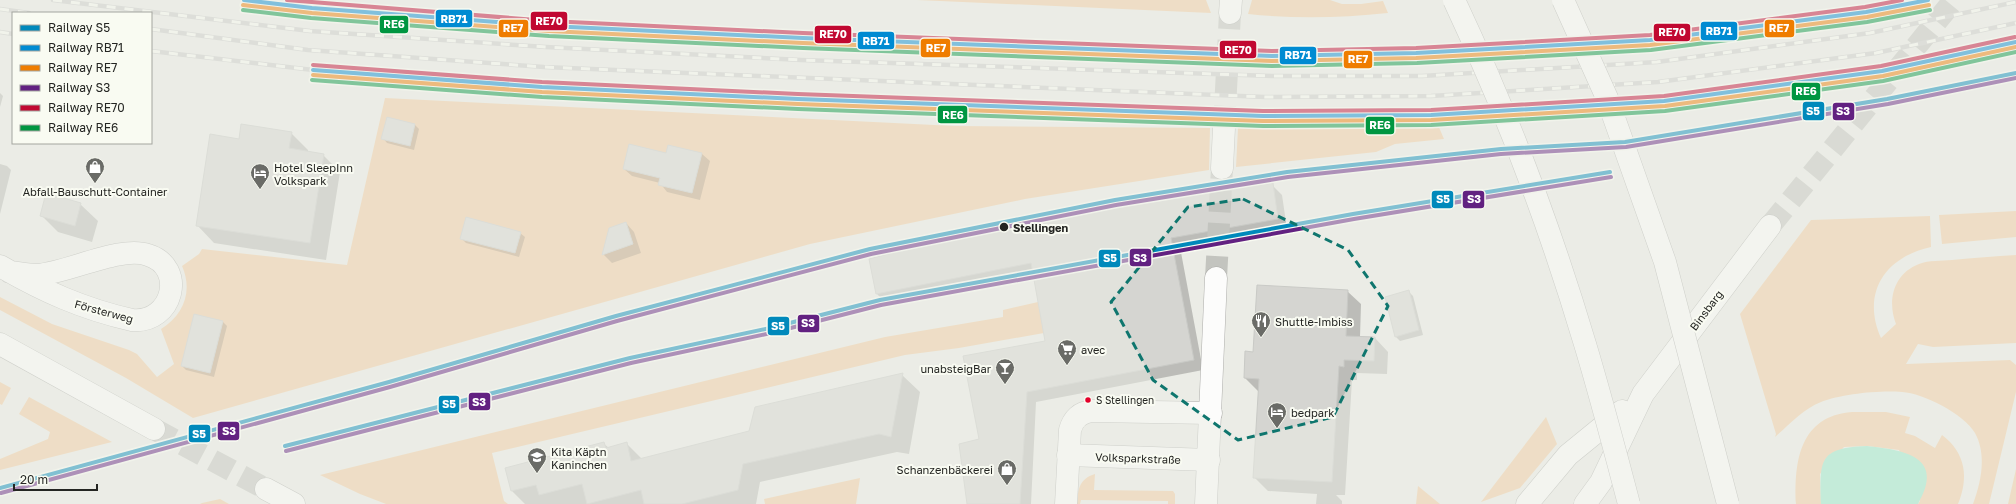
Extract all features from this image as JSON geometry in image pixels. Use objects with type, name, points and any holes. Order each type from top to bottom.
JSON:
[{"type":"main road","points":[[1454,0],[1512,134],[1548,228],[1585,344],[1629,504]]},
{"type":"main road","points":[[1563,0],[1606,98],[1665,262],[1728,504]]},
{"type":"main road","points":[[1222,168],[1224,128]]},
{"type":"main road","name":"Binsbarg","points":[[1585,504],[1601,482],[1643,394],[1770,226]]},
{"type":"main road","name":"Försterweg","points":[[142,253],[154,257],[163,265],[170,276],[171,292],[164,307],[156,315],[143,320],[132,320],[66,301],[5,269],[38,274],[123,254],[142,253]]},
{"type":"main road","points":[[1206,504],[1216,278]]},
{"type":"main road","points":[[0,344],[154,429]]},
{"type":"main road","name":"Binsbarg","points":[[1527,504],[1568,455],[1643,394]]},
{"type":"main road","points":[[1066,504],[1071,425],[1077,416],[1086,411],[1210,413]]},
{"type":"main road","name":"Volksparkstraße","points":[[1068,455],[1208,460]]},
{"type":"main road","points":[[266,489],[294,504]]},
{"type":"highlighted area","points":[[1243,199],[1348,250],[1388,306],[1333,417],[1238,440],[1153,380],[1111,302],[1188,207]]},
{"type":"shaded area","points":[[917,0],[1206,0],[1211,13],[940,1]]},
{"type":"shaded area","points":[[1252,0],[1330,0],[1342,4],[1361,4],[1383,1],[1388,13],[1318,17],[1283,17],[1248,14]]},
{"type":"shaded area","points":[[385,98],[955,126],[1210,128],[1209,170],[1025,199],[810,244],[193,418],[126,378],[0,310],[0,297],[52,324],[129,350],[137,354],[157,377],[174,364],[161,329],[176,317],[184,302],[187,284],[182,266],[199,254],[202,249],[347,265]]},
{"type":"shaded area","points":[[1438,125],[1444,139],[1395,144],[1376,152],[1236,167],[1238,128]]},
{"type":"shaded area","points":[[2016,211],[2016,237],[1942,244],[1939,215]]},
{"type":"shaded area","points":[[1930,216],[1931,247],[1915,252],[1901,259],[1890,268],[1881,279],[1876,292],[1874,306],[1876,322],[1881,338],[1896,324],[1892,306],[1894,289],[1903,274],[1910,269],[1919,264],[1931,261],[2016,255],[2016,343],[1933,347],[1918,344],[1906,364],[2010,360],[2016,365],[2016,392],[1989,504],[1973,504],[1982,468],[1981,450],[1975,433],[1970,426],[1953,412],[1921,396],[1902,392],[1883,392],[1861,393],[1829,399],[1808,409],[1775,437],[1776,434],[1740,314],[1811,220]]},
{"type":"shaded area","points":[[1038,302],[1044,333],[959,348],[905,355],[492,453],[504,501],[508,504],[386,504],[360,494],[320,475],[885,337],[1003,317],[1003,310]]},
{"type":"shaded area","points":[[0,382],[11,388],[2,405],[0,404]]},
{"type":"shaded area","points":[[29,397],[112,442],[0,470],[0,459],[48,439],[50,432],[19,414]]},
{"type":"shaded area","points":[[1852,412],[1886,412],[1910,417],[1905,433],[1915,436],[1935,448],[1942,435],[1956,450],[1961,458],[1963,466],[1964,485],[1958,504],[1918,504],[1920,501],[1899,450],[1867,446],[1844,447],[1820,474],[1821,504],[1796,504],[1797,472],[1799,457],[1804,443],[1811,432],[1821,422],[1835,415]]},
{"type":"shaded area","points":[[1546,417],[1557,444],[1520,488],[1481,502]]},
{"type":"shaded area","points":[[1867,446],[1906,453],[1916,458],[1924,466],[1927,475],[1925,488],[1918,504],[1821,504],[1821,477],[1825,459],[1839,450],[1851,447]]},
{"type":"shaded area","points":[[2016,469],[2016,504],[2008,504]]},
{"type":"shaded area","points":[[1095,474],[1094,490],[1173,491],[1175,494],[1175,504],[1168,504],[1168,501],[1081,500],[1080,504],[1077,504],[1080,485],[1090,476]]},
{"type":"shaded area","points":[[860,478],[856,504],[765,504],[764,499]]},
{"type":"shaded area","points":[[1418,486],[1440,504],[1416,504]]},
{"type":"shaded area","points":[[220,499],[229,504],[200,504],[202,503]]},
{"type":"building","points":[[387,117],[415,124],[410,146],[381,139]]},
{"type":"building","name":"Hotel SleepInn Volkspark","points":[[241,124],[292,132],[289,148],[324,154],[310,243],[196,226],[210,134],[239,139]]},
{"type":"building","points":[[629,144],[666,153],[668,145],[702,153],[692,193],[658,185],[660,178],[623,169]]},
{"type":"building","points":[[1273,183],[1278,219],[1171,238],[1194,360],[1027,392],[1020,504],[967,504],[959,444],[979,439],[963,356],[1045,341],[1031,263],[876,294],[869,259],[951,238],[1108,207]]},
{"type":"building","points":[[46,193],[81,203],[75,226],[40,216]]},
{"type":"building","points":[[466,217],[521,232],[515,253],[460,239]]},
{"type":"building","points":[[626,222],[633,244],[602,255],[609,228]]},
{"type":"building","points":[[1257,285],[1348,290],[1346,336],[1375,337],[1374,361],[1344,360],[1344,367],[1339,366],[1332,482],[1253,478],[1259,379],[1244,378],[1245,351],[1253,352]]},
{"type":"building","points":[[1409,290],[1419,330],[1395,337],[1385,297]]},
{"type":"building","points":[[194,314],[223,321],[210,373],[181,366]]},
{"type":"building","points":[[903,373],[891,437],[879,434],[743,464],[738,490],[682,504],[644,504],[641,490],[587,504],[582,484],[539,495],[536,485],[511,491],[505,468],[604,442],[606,448],[627,442],[631,461],[749,431],[755,407]]},
{"type":"tunnel","points":[[1770,226],[1954,0]]},
{"type":"tunnel","points":[[1224,128],[1230,13]]},
{"type":"tunnel","points":[[1216,278],[1222,168]]},
{"type":"tunnel","points":[[154,429],[266,489]]},
{"type":"railway","points":[[53,0],[310,31],[546,47],[801,60],[1273,76],[1422,76],[1657,62],[1870,33],[2016,2]]},
{"type":"railway","points":[[0,9],[22,12]]},
{"type":"railway","points":[[152,29],[308,50],[544,67],[1265,97],[1431,96],[1658,82],[1876,53],[2016,23]]},
{"type":"railway","points":[[0,32],[12,34]]},
{"type":"railway","points":[[152,51],[313,70]]},
{"type":"rail line","name":"RB71","points":[[244,0],[312,8],[549,26],[803,38],[1272,56],[1416,53],[1650,40],[1866,12],[1928,0]]},
{"type":"rail line","name":"RE70","points":[[287,0],[549,21],[803,33],[1272,51],[1416,48],[1650,35],[1865,7],[1902,0]]},
{"type":"rail line","name":"RE7","points":[[243,5],[312,13],[549,31],[803,43],[1272,61],[1416,58],[1650,45],[1867,17],[1929,5]]},
{"type":"rail line","name":"RE6","points":[[243,10],[311,18],[549,36],[803,48],[1272,66],[1417,63],[1651,50],[1867,22],[1930,10]]},
{"type":"rail line","name":"RE70","points":[[313,65],[542,82],[798,94],[1263,111],[1431,110],[1664,96],[1881,66],[2015,37]]},
{"type":"rail line","name":"RB71","points":[[313,70],[542,87],[798,99],[1263,116],[1431,115],[1664,101],[1882,71],[2016,42]]},
{"type":"rail line","name":"RE7","points":[[313,75],[542,92],[798,104],[1263,121],[1431,120],[1665,106],[1883,76],[2016,47]]},
{"type":"rail line","name":"RE6","points":[[312,80],[542,97],[798,109],[1263,126],[1431,125],[1665,111],[1883,81],[2016,52]]},
{"type":"rail line","name":"S5","points":[[0,488],[389,382],[616,316],[870,249],[1115,200],[1287,172],[1501,149],[1625,142],[1887,99],[2016,73]]},
{"type":"rail line","name":"S3","points":[[1,493],[390,387],[617,321],[871,254],[1116,205],[1288,177],[1501,154],[1626,147],[1888,104],[2016,78]]},
{"type":"rail line","name":"S5","points":[[285,446],[630,358],[770,328],[880,300],[1353,214],[1610,172]]},
{"type":"rail line","name":"S3","points":[[286,451],[631,363],[771,333],[881,305],[1354,219],[1611,177]]},
{"type":"place","name":"Abfall-Bauschutt-Container","points":[[95,184]]},
{"type":"place","name":"Hotel SleepInn Volkspark","points":[[260,190]]},
{"type":"place","name":"Stellingen","points":[[1004,227]]},
{"type":"place","name":"Shuttle-Imbiss","points":[[1261,338]]},
{"type":"place","name":"avec","points":[[1067,366]]},
{"type":"place","name":"unabsteigBar","points":[[1005,385]]},
{"type":"place","name":"S Stellingen","points":[[1088,400]]},
{"type":"place","name":"bedpark","points":[[1277,429]]},
{"type":"place","name":"Kita Käptn Kaninchen","points":[[537,474]]},
{"type":"place","name":"Schanzenbäckerei","points":[[1007,486]]}]
